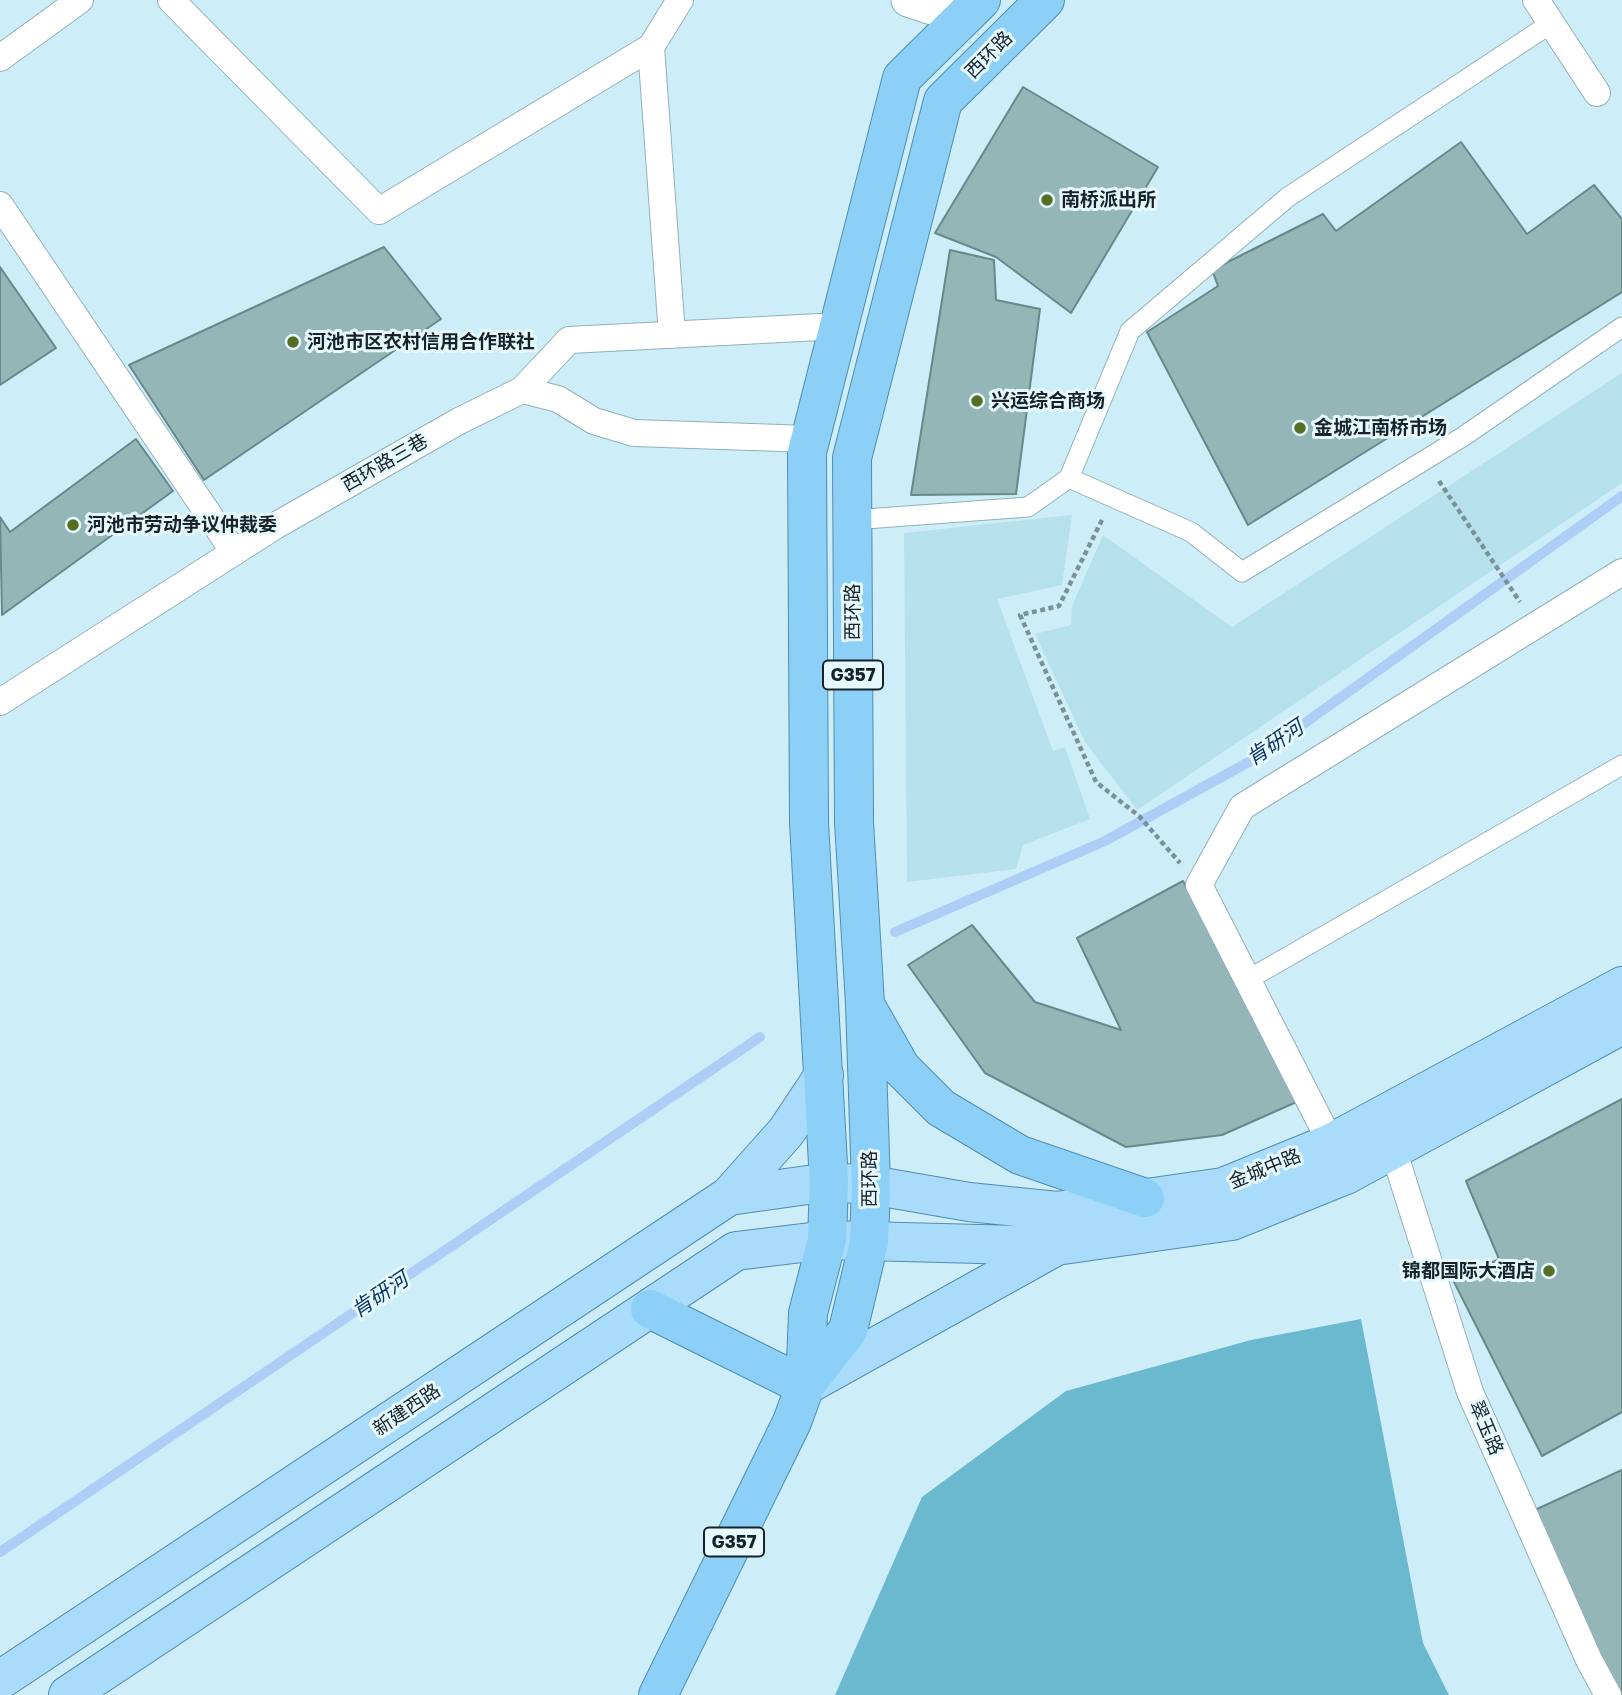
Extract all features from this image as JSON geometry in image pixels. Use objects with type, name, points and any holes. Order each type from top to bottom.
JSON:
[{"type":"highway","name":"西环路","points":[[805,1386],[848,1330],[869,1242],[871,1185],[865,1004],[855,821],[852,458],[943,101],[1045,0]]},
{"type":"highway","name":"西环路","points":[[659,1695],[792,1422],[805,1386],[808,1313],[827,1240],[829,1182],[809,823],[807,452],[902,78],[972,9]]},
{"type":"highway","points":[[865,1004],[901,1068],[941,1108],[1020,1155],[1145,1198]]},
{"type":"highway","points":[[650,1309],[805,1386]]},
{"type":"main road","name":"金城中路","points":[[829,1182],[871,1185],[969,1202],[1056,1211],[1223,1187],[1331,1143],[1622,986]]},
{"type":"main road","name":"金城中路","points":[[827,1240],[1056,1246],[1232,1221],[1346,1175],[1622,1025]]},
{"type":"main road","points":[[729,1196],[786,1132],[824,1075]]},
{"type":"main road","name":"新建西路","points":[[0,1680],[729,1196],[829,1182]]},
{"type":"main road","points":[[68,1695],[736,1251],[827,1240]]},
{"type":"main road","points":[[805,1386],[1056,1246]]},
{"type":"street","points":[[0,58],[80,0]]},
{"type":"street","points":[[171,0],[379,211],[652,47],[680,0]]},
{"type":"street","points":[[908,0],[972,9]]},
{"type":"street","points":[[1536,0],[1597,93]]},
{"type":"street","points":[[852,520],[1028,507],[1069,478],[1130,331],[1288,197],[1550,24]]},
{"type":"street","points":[[652,47],[672,335]]},
{"type":"street","points":[[0,205],[234,552]]},
{"type":"street","name":"西环路三巷","points":[[0,702],[275,526],[459,421],[522,390],[569,341],[839,326]]},
{"type":"street","points":[[1069,478],[1191,532],[1242,572],[1465,436],[1622,327]]},
{"type":"street","points":[[522,390],[558,399],[594,421],[634,433],[810,439]]},
{"type":"street","points":[[1331,1143],[1199,885],[1242,807],[1622,572]]},
{"type":"street","points":[[1247,980],[1622,765]]},
{"type":"street","name":"翠玉路","points":[[1393,1149],[1470,1392],[1588,1660],[1608,1695]]},
{"type":"path","points":[[1425,460],[1517,597]]},
{"type":"path","points":[[1114,498],[1059,606],[1020,615],[1096,782],[1139,816],[1157,837]]},
{"type":"shaded area","points":[[1622,373],[1622,483],[1137,810],[1085,742],[1035,634],[1071,625],[1072,606],[1103,535],[1232,627]]},
{"type":"shaded area","points":[[1072,515],[1062,585],[997,599],[1053,751],[1065,747],[1090,819],[1023,845],[1016,869],[907,882],[904,533]]},
{"type":"shaded area","points":[[1361,1319],[1423,1643],[1449,1695],[835,1695],[922,1497],[1066,1391],[1251,1340]]},
{"type":"building","name":"南桥派出所","points":[[1023,87],[1158,167],[1071,313],[996,257],[935,233]]},
{"type":"building","name":"金城江南桥市场","points":[[1461,142],[1527,234],[1594,185],[1622,219],[1622,292],[1248,525],[1147,332],[1218,286],[1212,270],[1323,214],[1336,231]]},
{"type":"building","name":"河池市区农村信用合作联社","points":[[384,247],[441,319],[204,480],[129,365]]},
{"type":"building","name":"兴运综合商场","points":[[950,250],[994,260],[996,300],[1040,309],[1016,494],[911,495]]},
{"type":"building","points":[[0,267],[56,348],[0,385]]},
{"type":"building","name":"河池市劳动争议仲裁委","points":[[136,439],[173,491],[2,615],[0,517],[10,532]]},
{"type":"building","points":[[1183,881],[1301,1100],[1222,1135],[1126,1147],[985,1073],[908,965],[972,925],[1035,1002],[1121,1030],[1077,938]]},
{"type":"building","name":"锦都国际大酒店","points":[[1622,1099],[1622,1412],[1542,1456],[1454,1282],[1499,1259],[1466,1181]]},
{"type":"building","points":[[1622,1470],[1622,1695],[1616,1695],[1524,1515]]},
{"type":"waterway","name":"肯研河","points":[[895,932],[1105,841],[1256,758],[1622,496]]},
{"type":"waterway","name":"肯研河","points":[[0,1552],[760,1037]]},
{"type":"place","name":"南桥派出所","points":[[1047,200]]},
{"type":"place","name":"河池市区农村信用合作联社","points":[[293,342]]},
{"type":"place","name":"兴运综合商场","points":[[977,401]]},
{"type":"place","name":"金城江南桥市场","points":[[1300,428]]},
{"type":"place","name":"河池市劳动争议仲裁委","points":[[73,525]]},
{"type":"place","name":"锦都国际大酒店","points":[[1549,1271]]}]
